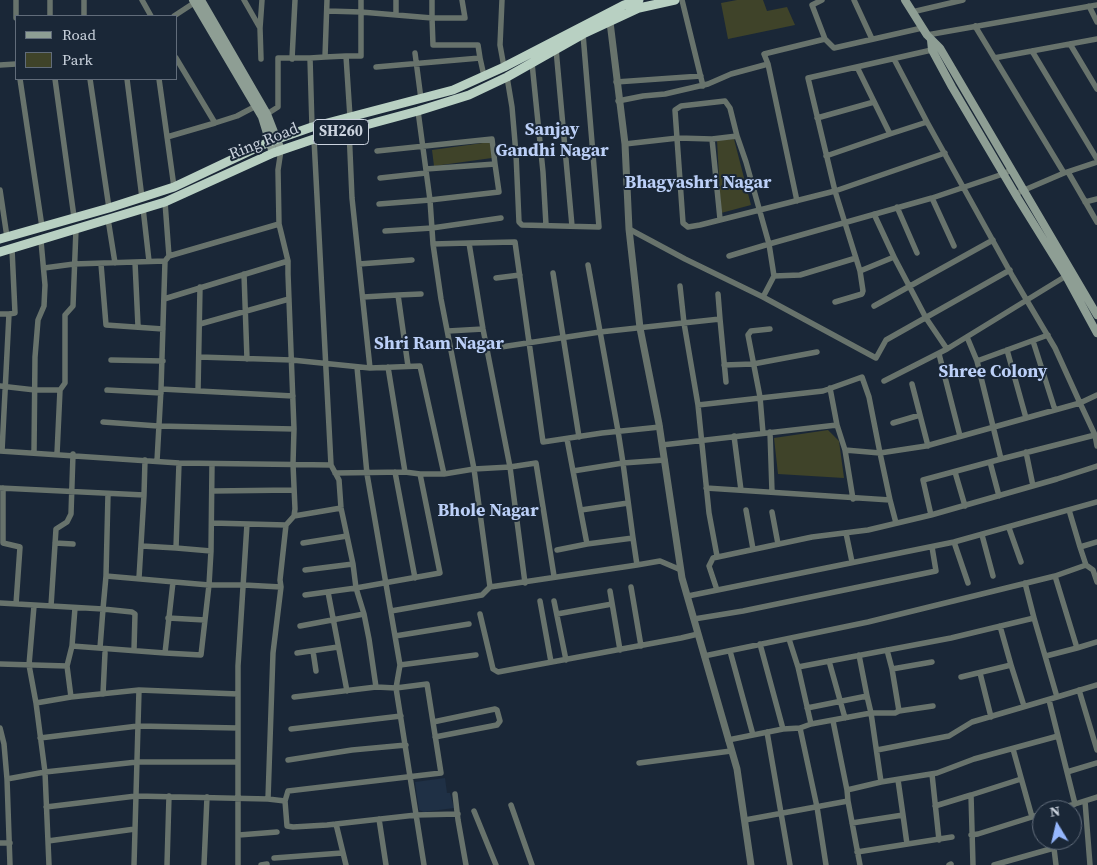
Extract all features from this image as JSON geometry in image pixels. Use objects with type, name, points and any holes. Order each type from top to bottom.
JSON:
[{"type":"highway","name":"Ring Road","points":[[3,238],[142,198],[174,186],[273,141],[312,127],[453,90],[504,67],[624,2],[640,0]]},
{"type":"highway","name":"Ring Road","points":[[0,252],[165,202],[277,151],[314,139],[418,112],[468,95],[507,77],[584,34],[640,8],[675,0]]},
{"type":"main road","points":[[905,0],[936,49],[952,87],[1007,172],[1023,190],[1094,312],[1097,333]]},
{"type":"main road","points":[[197,1],[262,117],[277,151]]},
{"type":"main road","points":[[197,1],[267,114],[273,141]]},
{"type":"main road","points":[[1007,172],[1015,194],[1066,276],[1094,312]]},
{"type":"street","points":[[16,0],[16,15]]},
{"type":"street","points":[[50,0],[50,15]]},
{"type":"street","points":[[84,0],[84,15]]},
{"type":"street","points":[[142,0],[150,15]]},
{"type":"street","points":[[244,0],[260,28]]},
{"type":"street","points":[[261,59],[260,28],[262,0]]},
{"type":"street","points":[[292,59],[295,0]]},
{"type":"street","points":[[325,57],[327,0]]},
{"type":"street","points":[[267,114],[278,108],[278,58],[360,56],[361,0]]},
{"type":"street","points":[[396,0],[396,15]]},
{"type":"street","points":[[432,0],[433,45],[478,44],[484,76]]},
{"type":"street","points":[[327,11],[432,18],[465,18],[462,0]]},
{"type":"street","points":[[502,0],[500,46],[504,67]]},
{"type":"street","points":[[682,0],[703,86]]},
{"type":"street","points":[[822,0],[812,5],[825,39],[834,48],[872,39],[927,34],[1097,5]]},
{"type":"street","points":[[854,0],[872,39]]},
{"type":"street","points":[[912,12],[963,0]]},
{"type":"street","points":[[176,15],[197,1]]},
{"type":"street","points":[[1089,6],[1097,22]]},
{"type":"street","points":[[610,22],[618,101],[625,144],[630,229],[640,328],[660,426],[681,570],[737,769],[752,865]]},
{"type":"street","points":[[975,26],[1097,222]]},
{"type":"street","points":[[507,77],[516,145],[519,222],[522,224],[599,227],[584,34]]},
{"type":"street","points":[[798,201],[768,64],[764,54],[825,39]]},
{"type":"street","points":[[994,58],[1097,39]]},
{"type":"street","points":[[1070,44],[1097,89]]},
{"type":"street","points":[[556,49],[572,226]]},
{"type":"street","points":[[835,302],[862,294],[860,270],[835,191],[808,78],[936,49]]},
{"type":"street","points":[[1015,194],[1097,160],[1032,51]]},
{"type":"street","points":[[415,53],[421,98]]},
{"type":"street","points":[[346,56],[350,117]]},
{"type":"street","points":[[310,58],[312,127]]},
{"type":"street","points":[[376,67],[480,58]]},
{"type":"street","points":[[894,58],[927,122],[1055,348],[1094,435],[1097,446]]},
{"type":"street","points":[[178,61],[215,123]]},
{"type":"street","points":[[532,63],[543,172],[546,225]]},
{"type":"street","points":[[0,65],[15,64]]},
{"type":"street","points":[[618,101],[672,93],[703,86],[731,74],[768,64]]},
{"type":"street","points":[[857,67],[890,134]]},
{"type":"street","points":[[616,82],[701,76]]},
{"type":"street","points":[[20,80],[42,227]]},
{"type":"street","points":[[55,80],[74,217]]},
{"type":"street","points":[[90,80],[109,208]]},
{"type":"street","points":[[127,80],[142,198]]},
{"type":"street","points":[[159,80],[174,186]]},
{"type":"street","points":[[763,297],[774,276],[769,244],[759,209],[746,162],[737,136],[730,108],[726,101],[677,108],[675,110],[683,223],[688,227],[759,209],[798,201],[835,191],[945,153]]},
{"type":"street","points":[[817,118],[874,102]]},
{"type":"street","points":[[167,137],[237,116],[256,106]]},
{"type":"street","points":[[418,112],[430,200],[433,244],[474,469],[490,587]]},
{"type":"street","points":[[826,156],[927,122]]},
{"type":"street","points":[[349,130],[352,198],[370,368]]},
{"type":"street","points":[[625,144],[678,138],[712,139],[737,136]]},
{"type":"street","points":[[377,151],[492,138],[499,192],[379,204]]},
{"type":"street","points":[[314,139],[331,465],[339,480],[341,508],[356,588],[364,614],[376,687]]},
{"type":"street","points":[[712,139],[720,219]]},
{"type":"street","points":[[277,151],[279,161],[279,224],[288,261],[294,429],[294,516]]},
{"type":"street","points":[[380,178],[495,164]]},
{"type":"street","points":[[729,256],[932,198],[1007,172]]},
{"type":"street","points":[[0,190],[3,238]]},
{"type":"street","points":[[932,198],[954,246]]},
{"type":"street","points":[[1086,202],[1097,199]]},
{"type":"street","points":[[158,461],[158,426],[163,361],[167,258],[165,202]]},
{"type":"street","points":[[897,207],[917,253]]},
{"type":"street","points":[[143,208],[149,261]]},
{"type":"street","points":[[874,214],[926,318],[947,349]]},
{"type":"street","points":[[385,231],[432,228],[501,218]]},
{"type":"street","points":[[108,219],[115,263]]},
{"type":"street","points":[[44,268],[74,264],[135,262],[167,258],[279,224]]},
{"type":"street","points":[[57,454],[60,390],[65,382],[66,316],[73,306],[76,229]]},
{"type":"street","points":[[630,229],[685,259],[763,297],[876,358],[886,340],[1010,270]]},
{"type":"street","points":[[874,306],[994,240]]},
{"type":"street","points":[[34,452],[35,357],[38,320],[44,306],[44,268],[41,241]]},
{"type":"street","points":[[433,244],[514,241],[516,244],[543,442],[660,426]]},
{"type":"street","points":[[469,243],[483,329],[510,467],[525,583]]},
{"type":"street","points":[[0,314],[15,313],[12,249]]},
{"type":"street","points":[[860,270],[894,257]]},
{"type":"street","points":[[774,276],[800,275],[856,258]]},
{"type":"street","points":[[359,264],[412,260]]},
{"type":"street","points":[[164,298],[288,261]]},
{"type":"street","points":[[135,262],[138,326]]},
{"type":"street","points":[[101,264],[106,325],[163,329]]},
{"type":"street","points":[[588,266],[618,431],[637,565]]},
{"type":"street","points":[[553,272],[579,437]]},
{"type":"street","points":[[244,274],[247,359]]},
{"type":"street","points":[[496,278],[520,275]]},
{"type":"street","points":[[884,381],[939,354],[1066,276]]},
{"type":"street","points":[[680,286],[684,324],[698,405],[709,513],[718,556]]},
{"type":"street","points":[[198,391],[200,287]]},
{"type":"street","points":[[363,297],[421,294]]},
{"type":"street","points":[[718,294],[726,382]]},
{"type":"street","points":[[398,295],[408,366]]},
{"type":"street","points":[[200,324],[289,298]]},
{"type":"street","points":[[9,314],[2,386],[1,451],[72,454],[178,463],[331,465]]},
{"type":"street","points":[[501,347],[600,332],[720,319]]},
{"type":"street","points":[[448,331],[483,329]]},
{"type":"street","points":[[763,433],[760,397],[749,332],[770,329]]},
{"type":"street","points":[[977,361],[1048,335]]},
{"type":"street","points":[[967,337],[977,361],[1001,459]]},
{"type":"street","points":[[1033,341],[1054,410]]},
{"type":"street","points":[[1007,350],[1026,418]]},
{"type":"street","points":[[724,365],[753,364],[817,352]]},
{"type":"street","points":[[939,354],[960,436]]},
{"type":"street","points":[[199,357],[292,360],[370,368],[420,366],[444,474]]},
{"type":"street","points":[[111,360],[163,361]]},
{"type":"street","points":[[357,367],[367,474],[400,665],[396,688],[424,865]]},
{"type":"street","points":[[388,367],[405,472]]},
{"type":"street","points":[[698,405],[823,391],[862,376],[869,397],[896,523]]},
{"type":"street","points":[[912,384],[928,446]]},
{"type":"street","points":[[2,386],[35,390],[60,390]]},
{"type":"street","points":[[830,388],[845,450],[853,499]]},
{"type":"street","points":[[106,390],[198,391],[293,396]]},
{"type":"street","points":[[845,450],[880,453],[928,446],[1080,403],[1097,395]]},
{"type":"street","points":[[894,423],[920,415]]},
{"type":"street","points":[[103,422],[158,426],[294,429]]},
{"type":"street","points":[[662,445],[838,425]]},
{"type":"street","points":[[770,432],[772,492]]},
{"type":"street","points":[[931,515],[923,480],[1094,435]]},
{"type":"street","points":[[734,436],[741,490]]},
{"type":"street","points":[[567,439],[587,544]]},
{"type":"street","points":[[1026,452],[1033,486]]},
{"type":"street","points":[[51,606],[56,528],[67,522],[71,514],[72,454]]},
{"type":"street","points":[[139,578],[145,460]]},
{"type":"street","points":[[573,471],[623,463],[665,460]]},
{"type":"street","points":[[990,462],[999,496]]},
{"type":"street","points":[[176,548],[178,463]]},
{"type":"street","points":[[335,473],[405,472],[444,474],[536,463],[554,576]]},
{"type":"street","points":[[72,646],[201,655],[211,551],[212,464]]},
{"type":"street","points":[[717,590],[709,566],[713,558],[718,556],[812,537],[868,530],[965,506],[1097,466]]},
{"type":"street","points":[[394,472],[415,578]]},
{"type":"street","points":[[955,472],[965,506]]},
{"type":"street","points":[[305,595],[440,573],[420,474]]},
{"type":"street","points":[[16,604],[20,547],[3,543],[1,488],[144,495]]},
{"type":"street","points":[[706,488],[890,500]]},
{"type":"street","points":[[212,491],[294,490]]},
{"type":"street","points":[[100,648],[106,576],[108,494]]},
{"type":"street","points":[[688,596],[954,542],[1097,502]]},
{"type":"street","points":[[581,510],[628,503]]},
{"type":"street","points":[[268,799],[273,653],[286,525],[294,516],[341,508]]},
{"type":"street","points":[[746,510],[753,549]]},
{"type":"street","points":[[1069,510],[1086,565],[1093,570],[1097,582]]},
{"type":"street","points":[[772,512],[778,544]]},
{"type":"street","points":[[212,523],[286,525]]},
{"type":"street","points":[[238,865],[238,694],[247,524]]},
{"type":"street","points":[[1009,528],[1021,562]]},
{"type":"street","points":[[846,533],[852,562]]},
{"type":"street","points":[[982,535],[993,576]]},
{"type":"street","points":[[303,543],[347,536]]},
{"type":"street","points":[[557,550],[633,538]]},
{"type":"street","points":[[954,542],[968,583]]},
{"type":"street","points":[[1080,547],[1097,542]]},
{"type":"street","points":[[55,543],[73,544]]},
{"type":"street","points":[[142,546],[211,551]]},
{"type":"street","points":[[694,619],[743,611],[936,571],[932,547]]},
{"type":"street","points":[[391,611],[482,595],[490,587],[660,561],[681,570]]},
{"type":"street","points":[[305,570],[353,564]]},
{"type":"street","points":[[704,656],[868,622],[1025,584],[1086,565]]},
{"type":"street","points":[[106,576],[209,585],[281,587]]},
{"type":"street","points":[[1055,576],[1077,648]]},
{"type":"street","points":[[165,653],[173,582]]},
{"type":"street","points":[[1025,584],[1057,697]]},
{"type":"street","points":[[631,588],[641,646]]},
{"type":"street","points":[[610,591],[620,650]]},
{"type":"street","points":[[328,592],[332,621],[347,691]]},
{"type":"street","points":[[540,601],[551,662]]},
{"type":"street","points":[[554,601],[566,660]]},
{"type":"street","points":[[0,603],[132,612],[135,614],[134,650]]},
{"type":"street","points":[[557,614],[612,604]]},
{"type":"street","points":[[34,606],[29,665],[45,772],[49,865]]},
{"type":"street","points":[[71,697],[67,666],[72,646],[75,608]]},
{"type":"street","points":[[300,626],[364,614]]},
{"type":"street","points":[[480,614],[495,671],[566,660],[698,634]]},
{"type":"street","points":[[168,618],[205,620]]},
{"type":"street","points":[[798,667],[951,638],[1034,618]]},
{"type":"street","points":[[395,636],[469,624]]},
{"type":"street","points":[[1000,626],[1024,706]]},
{"type":"street","points":[[789,638],[798,667],[811,724]]},
{"type":"street","points":[[1046,656],[1097,642]]},
{"type":"street","points":[[760,644],[783,729]]},
{"type":"street","points":[[297,653],[338,647]]},
{"type":"street","points":[[887,650],[900,711]]},
{"type":"street","points":[[313,651],[316,671]]},
{"type":"street","points":[[730,651],[752,735]]},
{"type":"street","points":[[103,694],[105,653]]},
{"type":"street","points":[[400,665],[476,655]]},
{"type":"street","points":[[859,655],[882,782]]},
{"type":"street","points":[[829,661],[845,718]]},
{"type":"street","points":[[892,669],[932,662]]},
{"type":"street","points":[[0,664],[67,666]]},
{"type":"street","points":[[961,677],[1011,666]]},
{"type":"street","points":[[980,673],[991,717]]},
{"type":"street","points":[[294,697],[376,687],[396,688],[427,684],[441,773],[288,790],[285,801],[286,826],[336,824],[416,815],[458,814]]},
{"type":"street","points":[[877,750],[949,736],[972,722],[1097,685]]},
{"type":"street","points":[[36,703],[71,697],[139,690],[238,694]]},
{"type":"street","points":[[134,865],[139,690]]},
{"type":"street","points":[[1079,690],[1097,750]]},
{"type":"street","points":[[808,708],[867,696]]},
{"type":"street","points":[[1049,700],[1074,800]]},
{"type":"street","points":[[728,740],[783,729],[800,728],[811,724],[845,718],[895,713],[933,706]]},
{"type":"street","points":[[433,722],[495,709],[500,721],[497,725],[435,737]]},
{"type":"street","points":[[291,729],[401,716]]},
{"type":"street","points":[[833,721],[860,865]]},
{"type":"street","points":[[40,738],[138,726],[238,728]]},
{"type":"street","points":[[0,728],[7,779],[10,865]]},
{"type":"street","points":[[800,728],[817,807],[826,865]]},
{"type":"street","points":[[767,732],[790,865]]},
{"type":"street","points":[[847,790],[932,774],[974,759],[1058,736]]},
{"type":"street","points":[[288,760],[352,750],[406,745]]},
{"type":"street","points":[[972,835],[1032,817],[1013,749]]},
{"type":"street","points":[[639,763],[732,751]]},
{"type":"street","points":[[7,779],[45,772],[137,762],[238,762]]},
{"type":"street","points":[[1067,772],[1097,763]]},
{"type":"street","points":[[932,774],[939,840]]},
{"type":"street","points":[[936,806],[1021,779]]},
{"type":"street","points":[[898,780],[907,844]]},
{"type":"street","points":[[455,794],[466,865]]},
{"type":"street","points":[[46,807],[136,796],[239,797],[285,801]]},
{"type":"street","points":[[167,865],[169,796]]},
{"type":"street","points":[[971,796],[973,865]]},
{"type":"street","points":[[204,865],[207,797]]},
{"type":"street","points":[[1082,802],[1097,797]]},
{"type":"street","points":[[745,820],[848,801]]},
{"type":"street","points":[[1085,801],[1090,865]]},
{"type":"street","points":[[511,805],[532,865]]},
{"type":"street","points":[[474,811],[496,865]]},
{"type":"street","points":[[852,823],[903,815]]},
{"type":"street","points":[[379,819],[386,865]]},
{"type":"street","points":[[336,824],[346,865]]},
{"type":"street","points":[[48,841],[135,829]]},
{"type":"street","points":[[239,835],[277,832]]},
{"type":"street","points":[[857,852],[952,837]]},
{"type":"street","points":[[0,843],[10,843]]},
{"type":"street","points":[[994,865],[1047,850]]},
{"type":"street","points":[[1054,850],[1056,865]]},
{"type":"street","points":[[274,858],[342,853]]},
{"type":"street","points":[[261,865],[267,864]]},
{"type":"shaded area","points":[[445,778],[447,793],[450,793],[454,808],[424,812],[419,810],[415,782]]},
{"type":"green space","points":[[737,0],[763,0],[767,11],[787,7],[795,25],[728,39],[721,3]]},
{"type":"green space","points":[[734,139],[751,205],[721,213],[717,140]]},
{"type":"green space","points":[[490,142],[492,158],[434,166],[432,150]]},
{"type":"green space","points":[[828,430],[839,441],[844,478],[778,474],[774,438]]},
{"type":"district","name":"Sanjay Gandhi Nagar","points":[[552,140]]},
{"type":"district","name":"Bhagyashri Nagar","points":[[698,183]]},
{"type":"district","name":"Shri Ram Nagar","points":[[439,344]]},
{"type":"district","name":"Shree Colony","points":[[993,372]]},
{"type":"district","name":"Bhole Nagar","points":[[488,511]]}]
